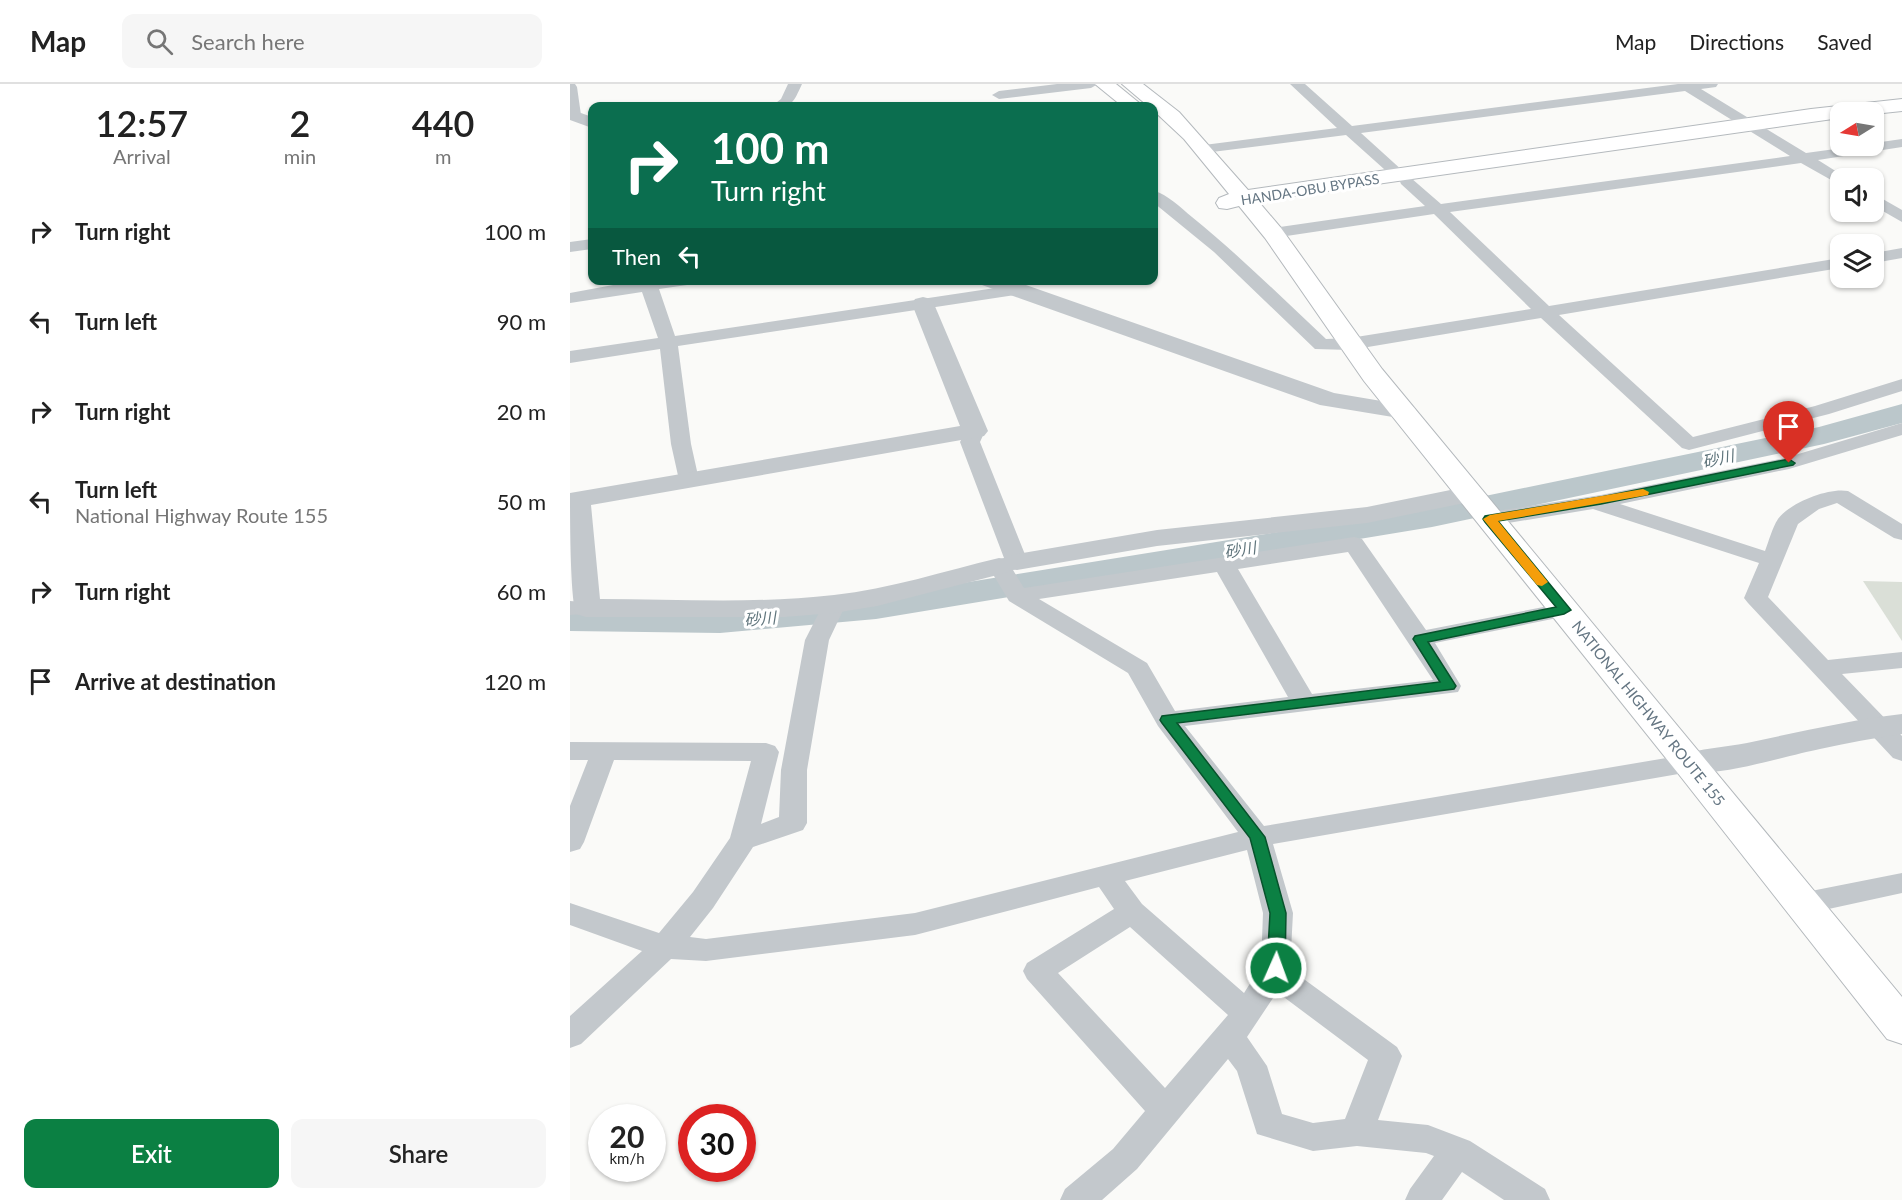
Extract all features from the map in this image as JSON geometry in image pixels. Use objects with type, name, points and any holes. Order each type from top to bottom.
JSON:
[{"type":"highway","points":[[1104,84],[1128,102]]},
{"type":"highway","name":"NATIONAL HIGHWAY ROUTE 155","points":[[1131,84],[1154,102]]},
{"type":"highway","name":"NATIONAL HIGHWAY ROUTE 155","points":[[1158,105],[1172,116],[1195,154],[1273,233],[1338,323],[1350,344],[1902,1028]]},
{"type":"highway","name":"HANDA-OBU BYPASS","points":[[1239,201],[1402,178],[1661,148],[1811,115],[1902,105]]},
{"type":"highway","points":[[1884,116],[1902,113]]},
{"type":"highway","name":"HANDA-OBU BYPASS","points":[[1756,128],[1830,122]]},
{"type":"highway","points":[[1158,129],[1170,142]]},
{"type":"highway","name":"NATIONAL HIGHWAY ROUTE 155","points":[[1239,201],[1326,323],[1350,344]]},
{"type":"street","points":[[786,102],[795,84]]},
{"type":"street","points":[[1011,102],[995,92],[1091,84]]},
{"type":"street","points":[[1297,84],[1347,131],[1438,209],[1545,312],[1689,444],[1822,410],[1902,386]]},
{"type":"street","points":[[1195,154],[1347,131],[1712,84]]},
{"type":"street","points":[[1685,86],[1830,174]]},
{"type":"street","points":[[570,87],[580,118]]},
{"type":"street","points":[[1273,233],[1902,143]]},
{"type":"street","points":[[1158,199],[1240,268],[1321,345],[1350,344],[1830,265]]},
{"type":"street","points":[[1884,206],[1902,217]]},
{"type":"street","points":[[570,247],[588,245]]},
{"type":"street","points":[[1884,256],[1902,253]]},
{"type":"street","points":[[570,298],[643,285]]},
{"type":"street","points":[[649,285],[668,342],[681,444],[689,480]]},
{"type":"street","points":[[1002,285],[1329,400],[1404,412]]},
{"type":"street","points":[[570,357],[1015,290]]},
{"type":"street","points":[[923,304],[975,431],[970,442],[1005,565],[1017,596],[1138,668],[1167,720],[1257,837],[1278,913],[1276,968],[1237,1025],[1125,1159],[1086,1197]]},
{"type":"street","points":[[975,431],[573,500],[578,608],[784,608],[833,604],[877,597],[1005,565],[1157,538],[1367,514],[1595,502],[1789,463],[1902,429]]},
{"type":"street","points":[[1902,533],[1840,496],[1811,504],[1788,521],[1756,598],[1822,668],[1891,725],[1902,752]]},
{"type":"street","points":[[1595,502],[1771,560]]},
{"type":"street","points":[[1017,596],[1354,544],[1420,639],[1449,686],[1167,720]]},
{"type":"street","points":[[1223,563],[1304,703]]},
{"type":"street","points":[[743,840],[793,823],[794,770],[817,640],[833,604]]},
{"type":"street","points":[[1420,639],[1564,610]]},
{"type":"street","points":[[1822,668],[1902,660]]},
{"type":"street","points":[[570,914],[665,947],[706,950],[915,924],[1257,837],[1690,763],[1735,758],[1834,734],[1891,725]]},
{"type":"street","points":[[570,751],[766,752],[743,840],[703,900],[665,947],[570,1035]]},
{"type":"street","points":[[570,842],[604,752]]},
{"type":"street","points":[[1106,875],[1132,912],[1237,1025],[1269,1124],[1313,1137],[1357,1132],[1428,1139],[1458,1151],[1533,1200]]},
{"type":"street","points":[[1801,904],[1902,883]]},
{"type":"street","points":[[1132,912],[1038,971],[1165,1110]]},
{"type":"street","points":[[1272,973],[1386,1056],[1357,1132]]},
{"type":"street","points":[[1422,1200],[1458,1151]]},
{"type":"shaded area","points":[[1863,581],[1902,582],[1902,641]]},
{"type":"waterway","name":"砂川","points":[[570,620],[720,622],[876,608],[1432,517],[1824,435],[1902,413]]},
{"type":"slow traffic","points":[[1542,582],[1490,519],[1643,492]]},
{"type":"route","points":[[1276,968],[1278,913],[1257,837],[1167,720],[1449,686],[1420,639],[1564,610],[1490,519],[1601,501],[1789,463]]}]
